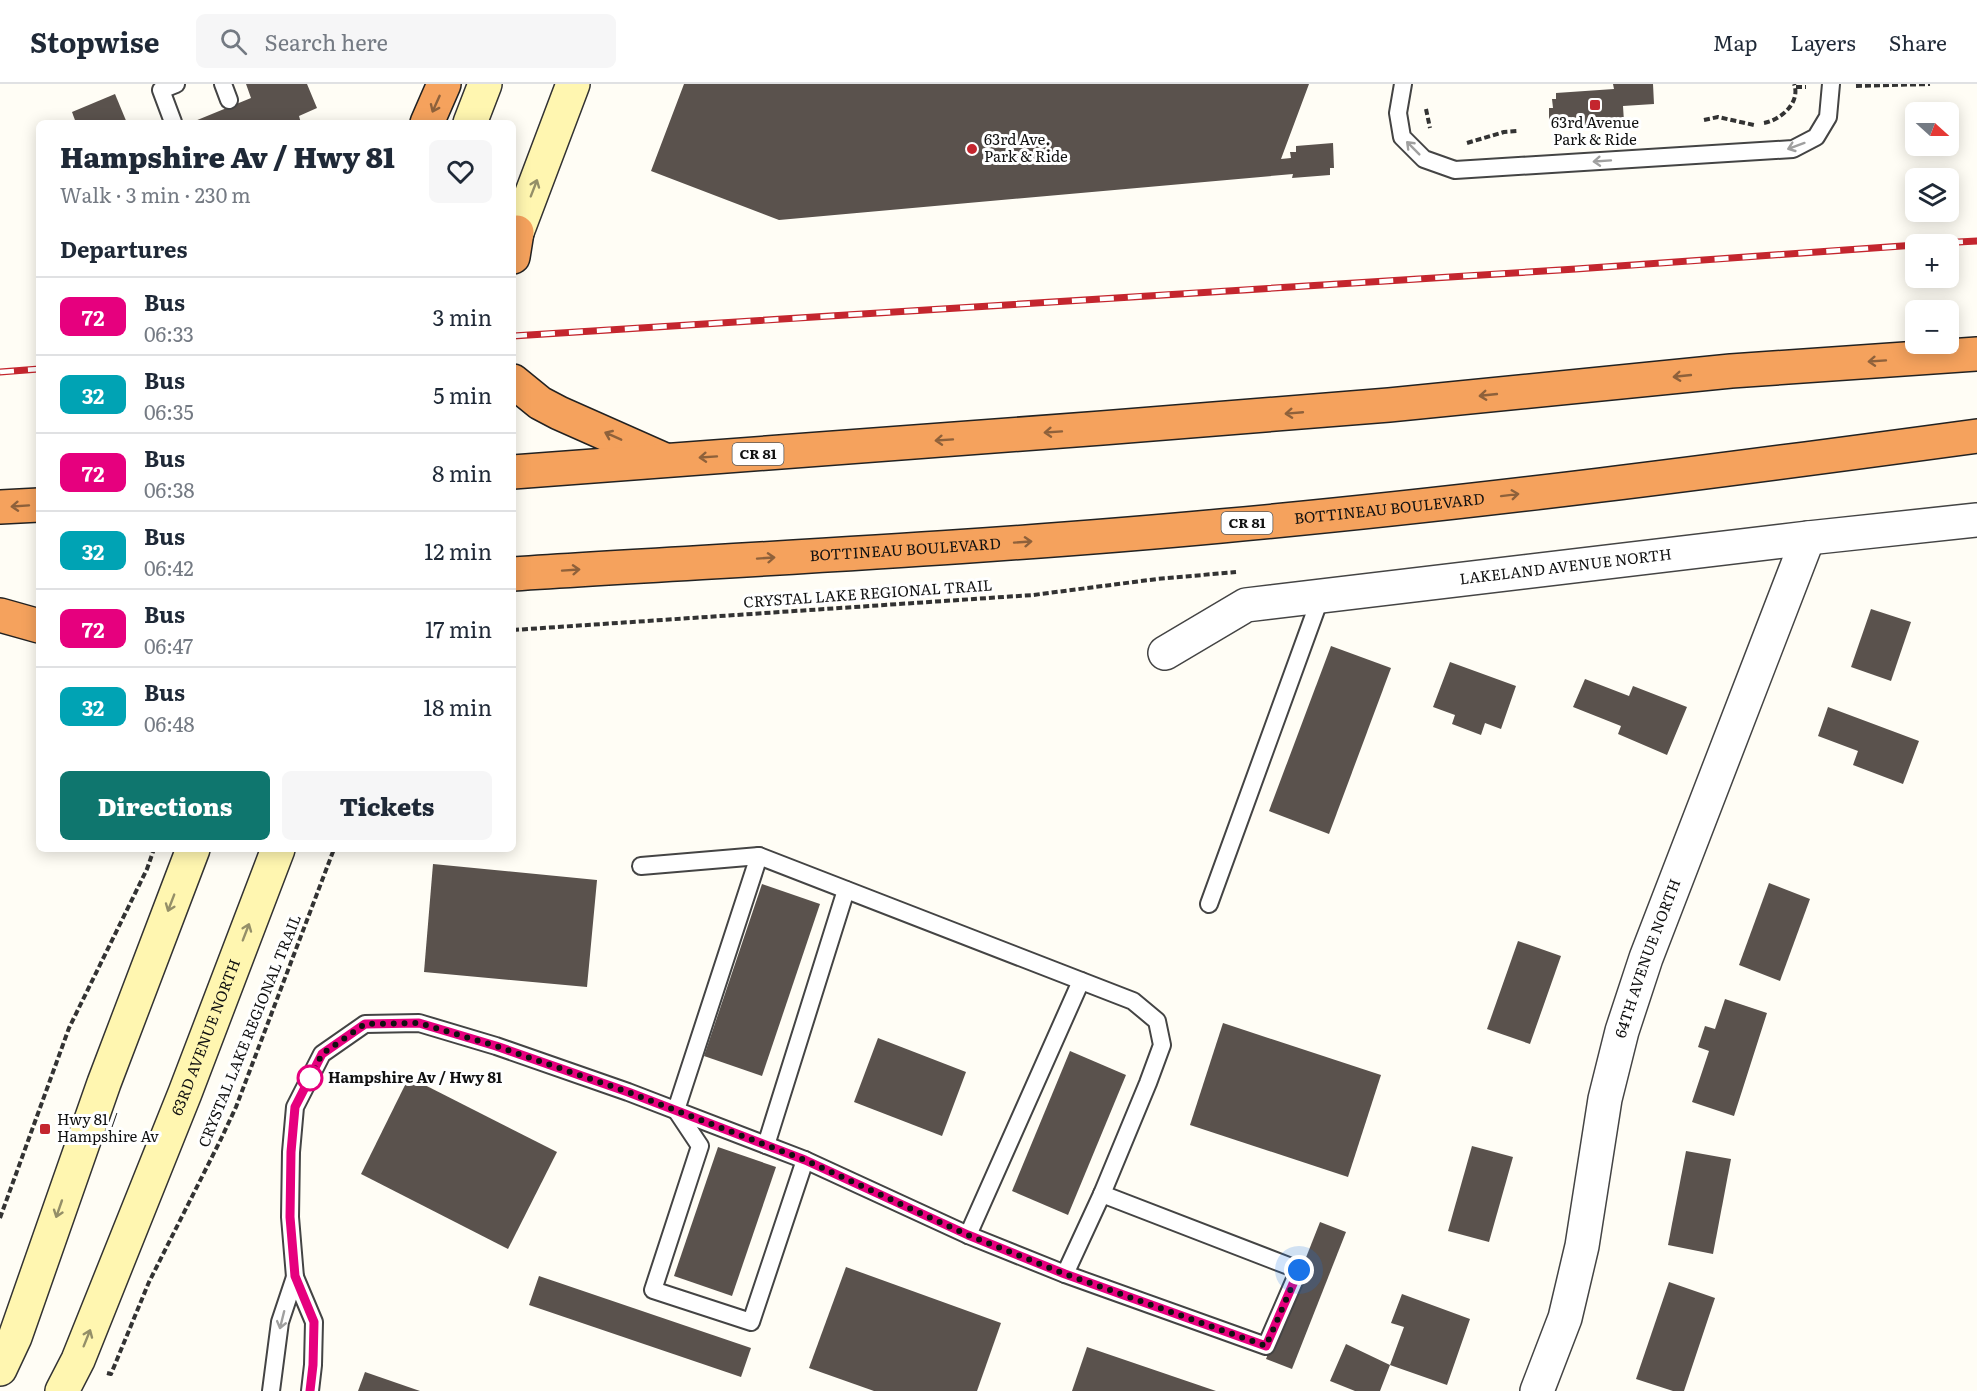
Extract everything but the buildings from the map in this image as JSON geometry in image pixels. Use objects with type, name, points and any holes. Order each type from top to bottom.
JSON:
[{"type":"highway","points":[[428,120],[444,84]]},
{"type":"highway","name":"CR 81","points":[[516,472],[1389,405],[1731,371],[1977,354]]},
{"type":"highway","points":[[516,383],[540,403],[559,413],[666,460]]},
{"type":"highway","name":"BOTTINEAU BOULEVARD","points":[[516,574],[1025,542],[1222,526],[1739,468],[1977,436]]},
{"type":"highway","points":[[0,507],[36,505]]},
{"type":"highway","points":[[0,614],[36,609]]},
{"type":"highway","points":[[0,614],[36,625]]},
{"type":"street","points":[[471,120],[485,84]]},
{"type":"street","points":[[516,239],[573,84]]},
{"type":"street","name":"LAKELAND AVENUE NORTH","points":[[1165,652],[1246,605],[1977,520]]},
{"type":"street","name":"64TH AVENUE NORTH","points":[[1537,1391],[1565,1318],[1582,1246],[1605,1099],[1622,1031],[1646,958],[1808,538]]},
{"type":"street","points":[[0,1369],[15,1337],[104,1083],[192,852]]},
{"type":"street","name":"63RD AVENUE NORTH","points":[[62,1391],[78,1360],[277,852]]},
{"type":"lane","points":[[172,120],[161,90],[176,84]]},
{"type":"lane","points":[[223,84],[230,100]]},
{"type":"lane","points":[[1403,84],[1398,113],[1402,137],[1424,159],[1455,170],[1793,149],[1816,137],[1828,117],[1832,85]]},
{"type":"lane","points":[[1209,904],[1321,596]]},
{"type":"lane","points":[[676,1110],[759,856]]},
{"type":"lane","points":[[641,866],[759,856],[1133,1001],[1157,1021],[1162,1045],[1102,1194],[1065,1274]]},
{"type":"lane","points":[[765,1145],[846,890]]},
{"type":"lane","points":[[968,1235],[1081,981]]},
{"type":"lane","points":[[310,1391],[314,1322],[295,1276],[290,1217],[291,1152],[295,1107],[322,1054],[365,1024],[419,1023],[496,1046],[676,1110],[805,1160],[968,1235],[1065,1274],[1266,1346],[1299,1270],[1102,1194]]},
{"type":"lane","points":[[676,1110],[700,1146],[653,1290],[751,1322],[805,1160]]},
{"type":"lane","points":[[271,1391],[280,1322],[295,1276]]},
{"type":"path","points":[[1704,120],[1718,117],[1756,125],[1774,122],[1793,103],[1795,86],[1930,84]]},
{"type":"path","points":[[1426,107],[1432,135]]},
{"type":"path","points":[[1463,144],[1504,132],[1518,131]]},
{"type":"path","name":"CRYSTAL LAKE REGIONAL TRAIL","points":[[516,630],[1033,595],[1225,573]]},
{"type":"path","points":[[0,1218],[69,1028],[147,869],[153,852]]},
{"type":"path","name":"CRYSTAL LAKE REGIONAL TRAIL","points":[[102,1370],[111,1374],[157,1266],[236,1107],[333,852]]},
{"type":"railway","points":[[1959,242],[1977,241]]},
{"type":"railway","points":[[516,336],[1576,269],[1905,246]]},
{"type":"railway","points":[[0,372],[36,369]]},
{"type":"bus line","name":"72","points":[[310,1391],[314,1322],[295,1276],[290,1217],[291,1152],[295,1107],[322,1054],[365,1024],[419,1023],[496,1046],[628,1092],[805,1160],[968,1235],[1065,1274],[1266,1346],[1299,1270]]},
{"type":"place","name":"63rd Avenue Park & Ride","points":[[1595,105]]},
{"type":"place","name":"63rd Ave. Park & Ride","points":[[972,149]]},
{"type":"place","name":"Hampshire Av / Hwy 81","points":[[310,1078]]},
{"type":"place","name":"Hwy 81 / Hampshire Av","points":[[45,1129]]},
{"type":"route","points":[[310,1078],[322,1054],[365,1024],[419,1023],[496,1046],[628,1092],[805,1160],[968,1235],[1065,1274],[1266,1346],[1299,1270]]}]
